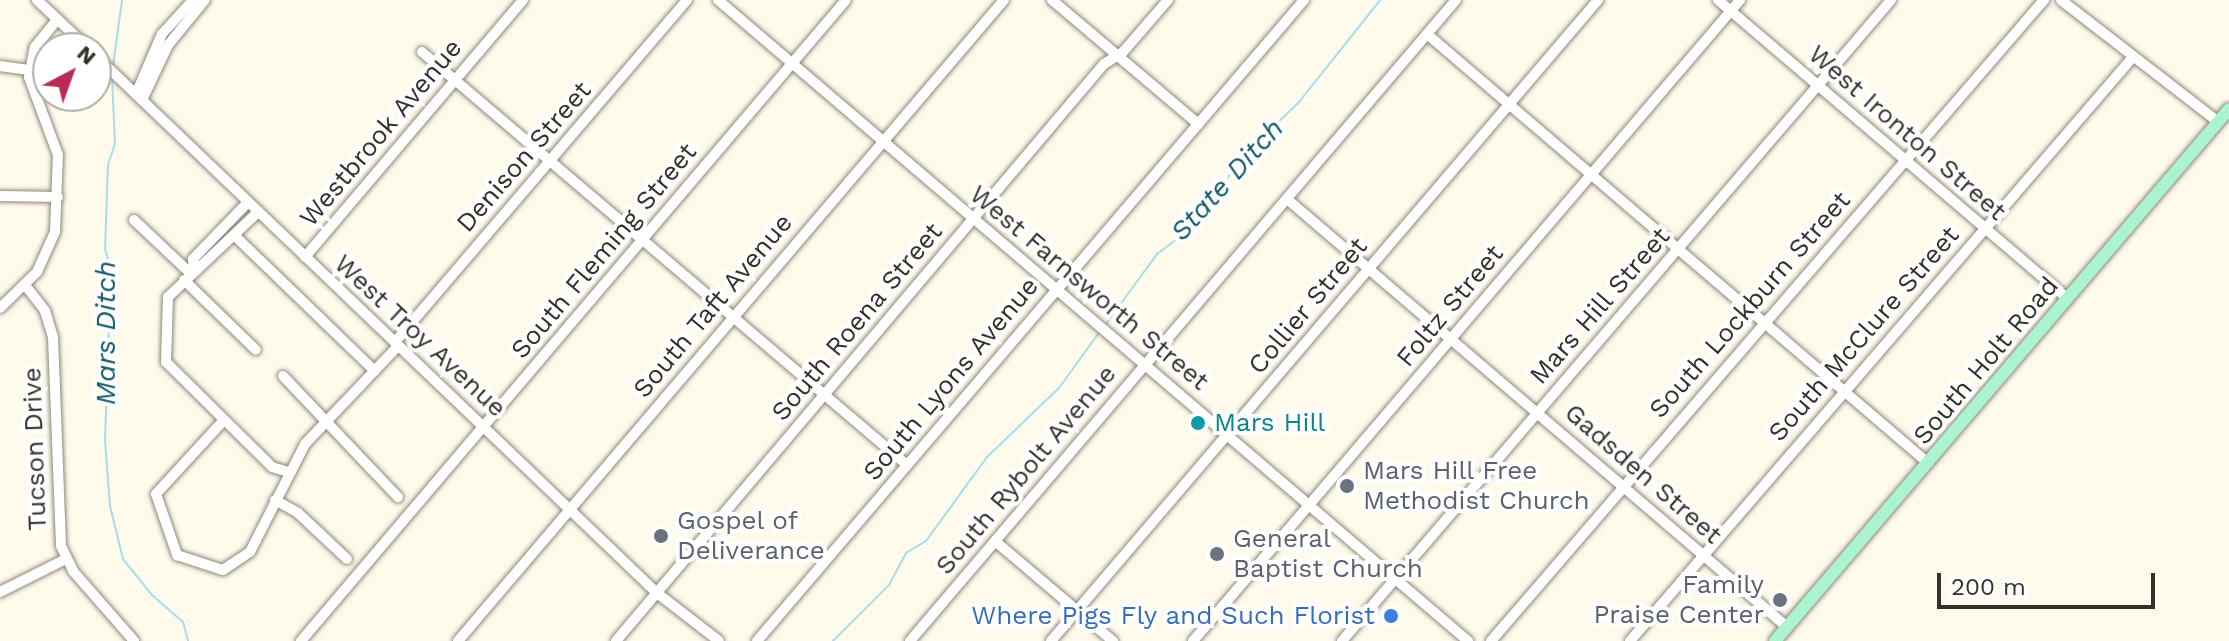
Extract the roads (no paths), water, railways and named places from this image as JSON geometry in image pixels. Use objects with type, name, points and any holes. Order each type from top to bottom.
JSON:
[{"type":"main road","name":"South Holt Road","points":[[1775,641],[2229,109]]},
{"type":"street","points":[[37,0],[71,32]]},
{"type":"street","points":[[139,97],[162,34],[193,0]]},
{"type":"street","points":[[139,97],[168,45],[205,0]]},
{"type":"street","name":"Westbrook Avenue","points":[[305,257],[523,0]]},
{"type":"street","name":"Denison Street","points":[[224,420],[157,492],[177,555],[223,570],[250,552],[288,472],[329,419],[375,371],[687,0]]},
{"type":"street","name":"West Farnsworth Street","points":[[718,0],[1468,641]]},
{"type":"street","name":"South Fleming Street","points":[[301,641],[846,0]]},
{"type":"street","name":"South Taft Avenue","points":[[458,641],[1004,0]]},
{"type":"street","points":[[1052,0],[1198,124]]},
{"type":"street","name":"South Roena Street","points":[[616,641],[1104,64],[1117,57],[1168,0]]},
{"type":"street","name":"South Lyons Avenue","points":[[757,641],[1304,0]]},
{"type":"street","name":"South Rybolt Avenue","points":[[910,641],[1456,0]]},
{"type":"street","name":"Collier Street","points":[[1051,641],[1598,0]]},
{"type":"street","name":"West Ironton Street","points":[[1718,0],[2068,299]]},
{"type":"street","name":"Foltz Street","points":[[1193,641],[1740,0]]},
{"type":"street","name":"Mars Hill Street","points":[[1342,641],[1891,0]]},
{"type":"street","name":"South Lockburn Street","points":[[1491,641],[1763,322],[2044,0]]},
{"type":"street","points":[[2061,0],[2218,122]]},
{"type":"street","points":[[0,308],[25,285],[50,248],[58,197],[57,151],[33,100],[29,70],[39,41],[58,19]]},
{"type":"street","points":[[1427,34],[1928,463]]},
{"type":"street","points":[[422,52],[907,465]]},
{"type":"street","name":"South McClure Street","points":[[1630,641],[2133,57]]},
{"type":"street","points":[[0,66],[29,70]]},
{"type":"street","name":"West Troy Avenue","points":[[112,72],[657,593],[719,641]]},
{"type":"street","points":[[0,196],[58,197]]},
{"type":"street","name":"Gadsden Street","points":[[1287,199],[1787,627]]},
{"type":"street","points":[[189,275],[193,259],[248,202]]},
{"type":"street","points":[[258,212],[203,269],[189,275],[165,303],[166,362],[272,467],[288,472]]},
{"type":"street","points":[[134,220],[189,275],[256,350]]},
{"type":"street","points":[[235,236],[375,371]]},
{"type":"street","name":"Tucson Drive","points":[[25,285],[40,302],[52,330],[57,529],[66,559],[134,641]]},
{"type":"street","points":[[283,376],[329,419],[348,449],[398,497]]},
{"type":"street","points":[[275,500],[298,513],[347,559]]},
{"type":"street","points":[[995,541],[1113,641]]},
{"type":"street","points":[[0,592],[66,559]]},
{"type":"waterway","name":"Mars Ditch","points":[[113,66],[122,0]]},
{"type":"waterway","name":"State Ditch","points":[[1106,324],[1157,254],[1181,236],[1218,194],[1238,161],[1299,102],[1380,0]]},
{"type":"waterway","name":"Mars Ditch","points":[[112,76],[115,144],[108,164],[105,249],[111,269],[105,441],[110,506],[123,559],[152,595],[183,622],[188,641]]},
{"type":"waterway","name":"State Ditch","points":[[833,641],[889,585],[906,553],[926,541],[987,457],[1059,388],[1098,334]]},
{"type":"place","name":"Mars Hill","points":[[1198,423]]},
{"type":"place","name":"Mars Hill Free Methodist Church","points":[[1347,486]]},
{"type":"place","name":"Gospel of Deliverance","points":[[661,536]]},
{"type":"place","name":"General Baptist Church","points":[[1217,554]]},
{"type":"place","name":"Family Praise Center","points":[[1780,600]]},
{"type":"place","name":"Where Pigs Fly and Such Florist","points":[[1391,616]]}]
